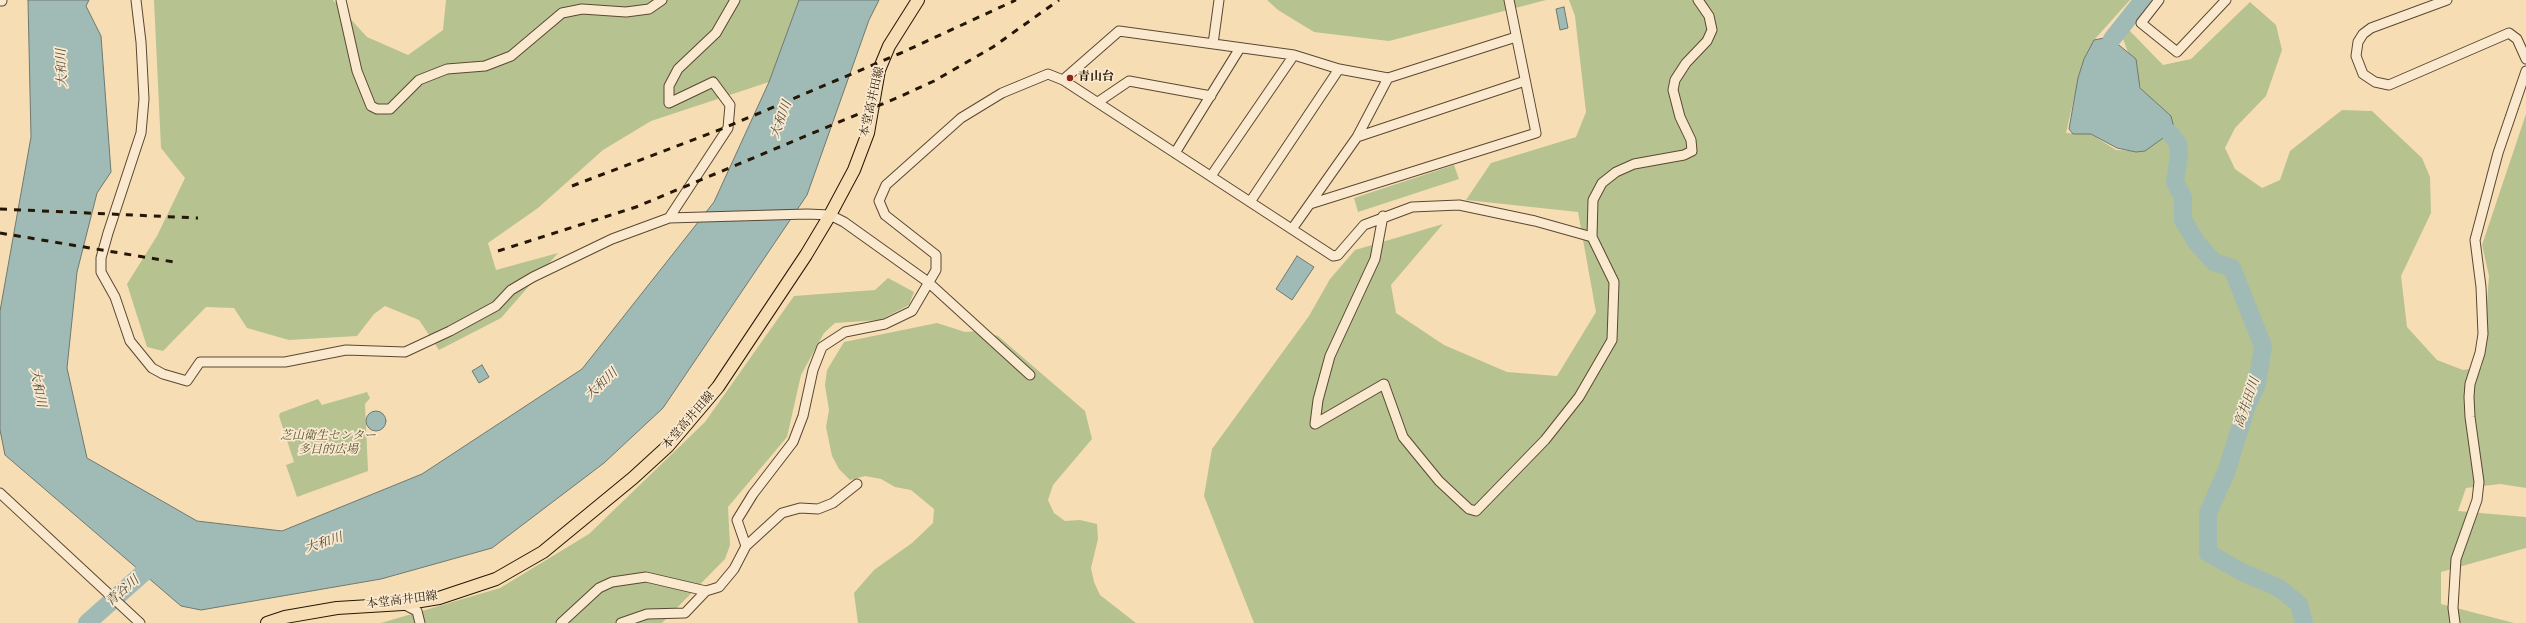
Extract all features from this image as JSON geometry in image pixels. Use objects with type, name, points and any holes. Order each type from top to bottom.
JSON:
[{"type":"main road","name":"本堂高井田線","points":[[267,623],[285,617],[337,608],[403,604],[440,598],[496,579],[542,552],[633,478],[668,446],[718,387],[806,255],[830,215],[854,170],[868,133],[878,70],[889,46],[918,0]]},
{"type":"street","points":[[136,0],[143,85],[142,133],[108,233],[101,258],[101,272],[115,297],[130,341],[152,368],[163,374],[187,381],[200,362],[285,362],[346,350],[405,352],[456,328],[496,306],[511,290],[533,277],[612,238],[674,218],[807,214],[830,215],[844,222],[928,282],[1030,375]]},
{"type":"street","points":[[341,0],[357,71],[371,106],[377,109],[390,109],[419,80],[447,69],[485,66],[511,56],[562,13],[582,9],[634,11],[649,9],[662,0]]},
{"type":"street","points":[[674,218],[728,128],[730,105],[713,82],[669,103],[669,86],[678,69],[716,33],[735,0]]},
{"type":"street","points":[[1213,44],[1219,0]]},
{"type":"street","points":[[1310,204],[1536,133],[1509,0]]},
{"type":"street","points":[[1383,216],[1375,259],[1330,356],[1318,400],[1315,424],[1384,384],[1403,437],[1439,480],[1469,508],[1476,511],[1545,440],[1579,397],[1612,340],[1614,282],[1592,237],[1593,200],[1597,191],[1607,179],[1616,172],[1634,164],[1684,155],[1692,151],[1691,140],[1680,117],[1673,90],[1679,74],[1707,41],[1712,30],[1710,16],[1698,0]]},
{"type":"street","points":[[2159,0],[2141,22],[2176,52],[2226,0]]},
{"type":"street","points":[[2447,0],[2371,28],[2363,34],[2358,42],[2356,56],[2363,74],[2375,82],[2389,85],[2509,33],[2517,39],[2526,59]]},
{"type":"street","points":[[1063,80],[1119,31],[1294,55],[1339,69],[1388,78],[1516,37]]},
{"type":"street","points":[[1175,152],[1240,48]]},
{"type":"street","points":[[1211,176],[1294,55]]},
{"type":"street","points":[[1250,202],[1339,69]]},
{"type":"street","points":[[2455,623],[2452,608],[2456,559],[2477,500],[2479,482],[2470,417],[2469,396],[2470,384],[2480,353],[2483,334],[2481,287],[2475,240],[2498,153],[2526,71]]},
{"type":"street","points":[[746,546],[737,520],[753,494],[793,442],[803,416],[813,370],[822,346],[845,332],[885,324],[912,311],[936,270],[936,255],[885,215],[879,200],[886,186],[961,118],[1002,93],[1048,74],[1063,80],[1098,102],[1332,256],[1338,255],[1364,225],[1383,216],[1412,207],[1459,205],[1535,221],[1592,237]]},
{"type":"street","points":[[1292,229],[1356,137],[1388,78]]},
{"type":"street","points":[[1098,102],[1129,81],[1211,96]]},
{"type":"street","points":[[1356,137],[1525,81]]},
{"type":"street","points":[[561,623],[599,588],[612,582],[646,577],[706,591],[719,587],[734,569],[746,546],[782,513],[800,508],[818,509],[833,503],[857,484]]},
{"type":"street","points":[[0,493],[87,576],[140,623]]},
{"type":"street","points":[[621,623],[647,614],[685,614],[706,591]]},
{"type":"street","points":[[403,604],[417,611],[420,623]]},
{"type":"green space","points":[[154,0],[333,0],[367,37],[408,55],[443,30],[446,0],[799,0],[769,82],[651,121],[603,150],[538,208],[488,243],[496,270],[558,253],[501,318],[439,350],[419,320],[385,306],[374,314],[357,336],[289,340],[247,328],[234,308],[206,307],[163,351],[147,347],[127,284],[157,236],[185,178],[161,148]]},
{"type":"green space","points":[[1267,0],[1546,0],[1389,41],[1314,32],[1278,10]]},
{"type":"green space","points":[[1569,0],[2130,0],[2094,40],[2076,90],[2066,133],[2091,134],[2116,150],[2143,151],[2173,131],[2171,116],[2142,91],[2122,36],[2128,29],[2163,65],[2191,59],[2250,2],[2276,25],[2282,50],[2266,96],[2235,128],[2225,148],[2235,169],[2262,188],[2280,180],[2290,151],[2342,110],[2372,111],[2422,158],[2430,177],[2431,213],[2401,276],[2407,327],[2437,360],[2463,370],[2482,367],[2489,276],[2482,245],[2526,114],[2526,488],[2500,484],[2466,488],[2458,511],[2526,517],[2526,548],[2441,572],[2441,604],[2514,623],[1254,623],[1204,496],[1212,449],[1309,316],[1330,279],[1355,250],[1443,224],[1391,285],[1396,313],[1444,345],[1507,372],[1557,376],[1596,312],[1578,212],[1466,200],[1491,163],[1576,137],[1586,112],[1575,16]]},
{"type":"green space","points":[[1454,165],[1459,179],[1358,212],[1354,198]]},
{"type":"green space","points":[[888,278],[914,292],[909,305],[880,320],[835,323],[824,333],[801,375],[787,437],[728,507],[730,545],[725,559],[662,623],[381,623],[500,588],[589,534],[705,422],[794,296],[875,290]]},
{"type":"green space","points":[[937,323],[965,332],[980,331],[998,336],[1085,411],[1092,439],[1053,485],[1048,500],[1054,513],[1065,521],[1080,520],[1097,524],[1098,539],[1091,568],[1094,582],[1100,595],[1136,623],[858,623],[854,593],[874,570],[912,543],[933,523],[934,509],[911,490],[895,487],[881,479],[865,476],[850,480],[839,469],[832,456],[826,427],[829,410],[825,385],[827,370],[844,342]]},
{"type":"green space","name":"芝山衛生センター 多目的広場","points":[[367,392],[370,398],[365,404],[368,471],[297,497],[286,465],[294,462],[279,416],[280,413],[318,399],[322,405]]},
{"type":"water","name":"大和川","points":[[28,0],[89,0],[86,6],[101,36],[111,172],[97,193],[77,272],[67,368],[87,458],[197,521],[282,531],[422,474],[582,369],[714,202],[769,82],[799,0],[879,0],[869,20],[807,195],[663,408],[604,463],[492,548],[381,579],[201,610],[181,606],[5,455],[0,430],[0,311],[31,137]]},
{"type":"water","points":[[1564,7],[1568,28],[1560,30],[1556,9]]},
{"type":"water","points":[[2109,37],[2136,59],[2140,88],[2171,116],[2178,144],[2170,133],[2145,151],[2136,152],[2117,148],[2091,134],[2073,134],[2069,129],[2078,78],[2084,59],[2094,40]]},
{"type":"water","points":[[1297,256],[1314,267],[1292,300],[1276,289]]},
{"type":"water","points":[[482,365],[489,377],[479,383],[472,371]]},
{"type":"water","points":[[376,411],[383,414],[386,421],[383,428],[376,431],[369,428],[366,421],[369,414]]},
{"type":"waterway","name":"高井田川","points":[[2112,39],[2143,0]]},
{"type":"waterway","name":"高井田川","points":[[2170,133],[2178,144],[2179,155],[2175,182],[2183,197],[2183,220],[2197,243],[2214,262],[2232,268],[2263,346],[2257,384],[2246,408],[2227,470],[2208,513],[2208,553],[2242,572],[2279,588],[2299,604],[2304,623]]},
{"type":"waterway","name":"青谷川","points":[[87,623],[158,560]]},
{"type":"railway","points":[[572,186],[724,128],[901,53],[1016,0]]},
{"type":"railway","points":[[498,251],[636,207],[899,97],[934,81],[993,47],[1059,0]]},
{"type":"railway","points":[[0,209],[198,218]]},
{"type":"railway","points":[[0,233],[174,262]]},
{"type":"place","name":"青山台","points":[[1070,78]]}]
